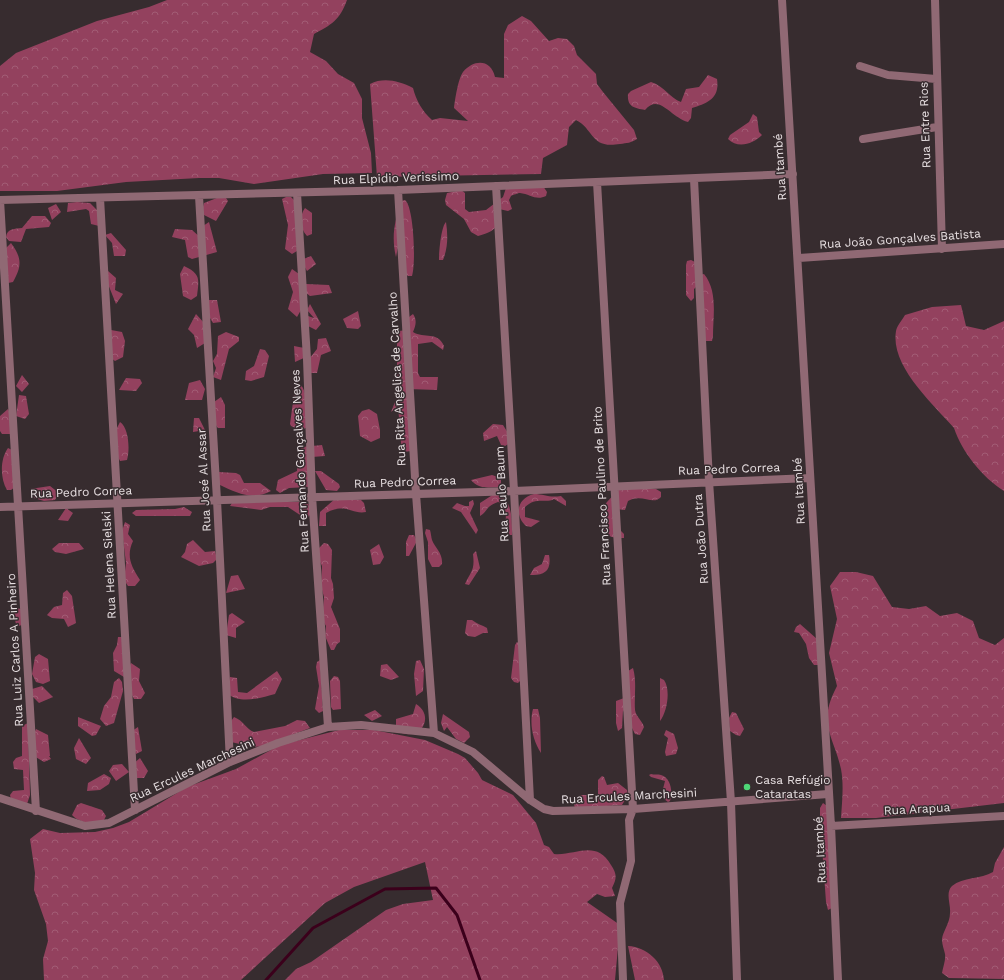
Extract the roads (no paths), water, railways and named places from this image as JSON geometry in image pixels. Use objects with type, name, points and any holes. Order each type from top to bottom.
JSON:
[{"type":"street","name":"Rua Itambé","points":[[782,0],[831,826],[838,980]]},
{"type":"street","name":"Rua Entre Rios","points":[[935,0],[937,127],[942,249]]},
{"type":"street","points":[[860,66],[888,76],[936,79]]},
{"type":"street","points":[[864,139],[937,127]]},
{"type":"street","name":"Rua Elpidio Verissimo","points":[[0,200],[398,190],[793,174]]},
{"type":"street","name":"Rua João Dutra","points":[[694,179],[709,481],[731,802],[737,980]]},
{"type":"street","name":"Rua Francisco Paulino de Brito","points":[[597,182],[613,486],[633,809],[629,820],[631,854],[630,869],[624,884],[620,903],[623,980]]},
{"type":"street","name":"Rua Paulo Baum","points":[[496,186],[530,800]]},
{"type":"street","name":"Rua Rita Angelica de Carvalho","points":[[398,190],[416,494],[434,733]]},
{"type":"street","name":"Rua Fernando Gonçalves Neves","points":[[297,193],[307,359],[312,496],[328,727]]},
{"type":"street","name":"Rua José Al Assar","points":[[199,196],[217,500],[230,762]]},
{"type":"street","name":"Rua Helena Sielski","points":[[100,198],[135,810]]},
{"type":"street","name":"Rua Luiz Carlos A Pinheiro","points":[[0,200],[36,811]]},
{"type":"street","name":"Rua João Gonçalves Batista","points":[[798,258],[1004,244]]},
{"type":"street","name":"Rua Pedro Correa","points":[[0,507],[312,496],[416,494],[810,478]]},
{"type":"street","name":"Rua Ercules Marchesini","points":[[0,798],[85,826],[109,823],[230,762],[278,743],[328,727],[361,725],[434,733],[473,752],[530,800],[544,809],[553,811],[633,809],[828,794]]},
{"type":"street","name":"Rua Arapua","points":[[831,826],[1004,816]]},
{"type":"waterway","points":[[266,980],[313,928],[385,889],[436,888],[457,915],[480,980]]},
{"type":"place","name":"Casa Refúgio Cataratas","points":[[747,787]]}]
